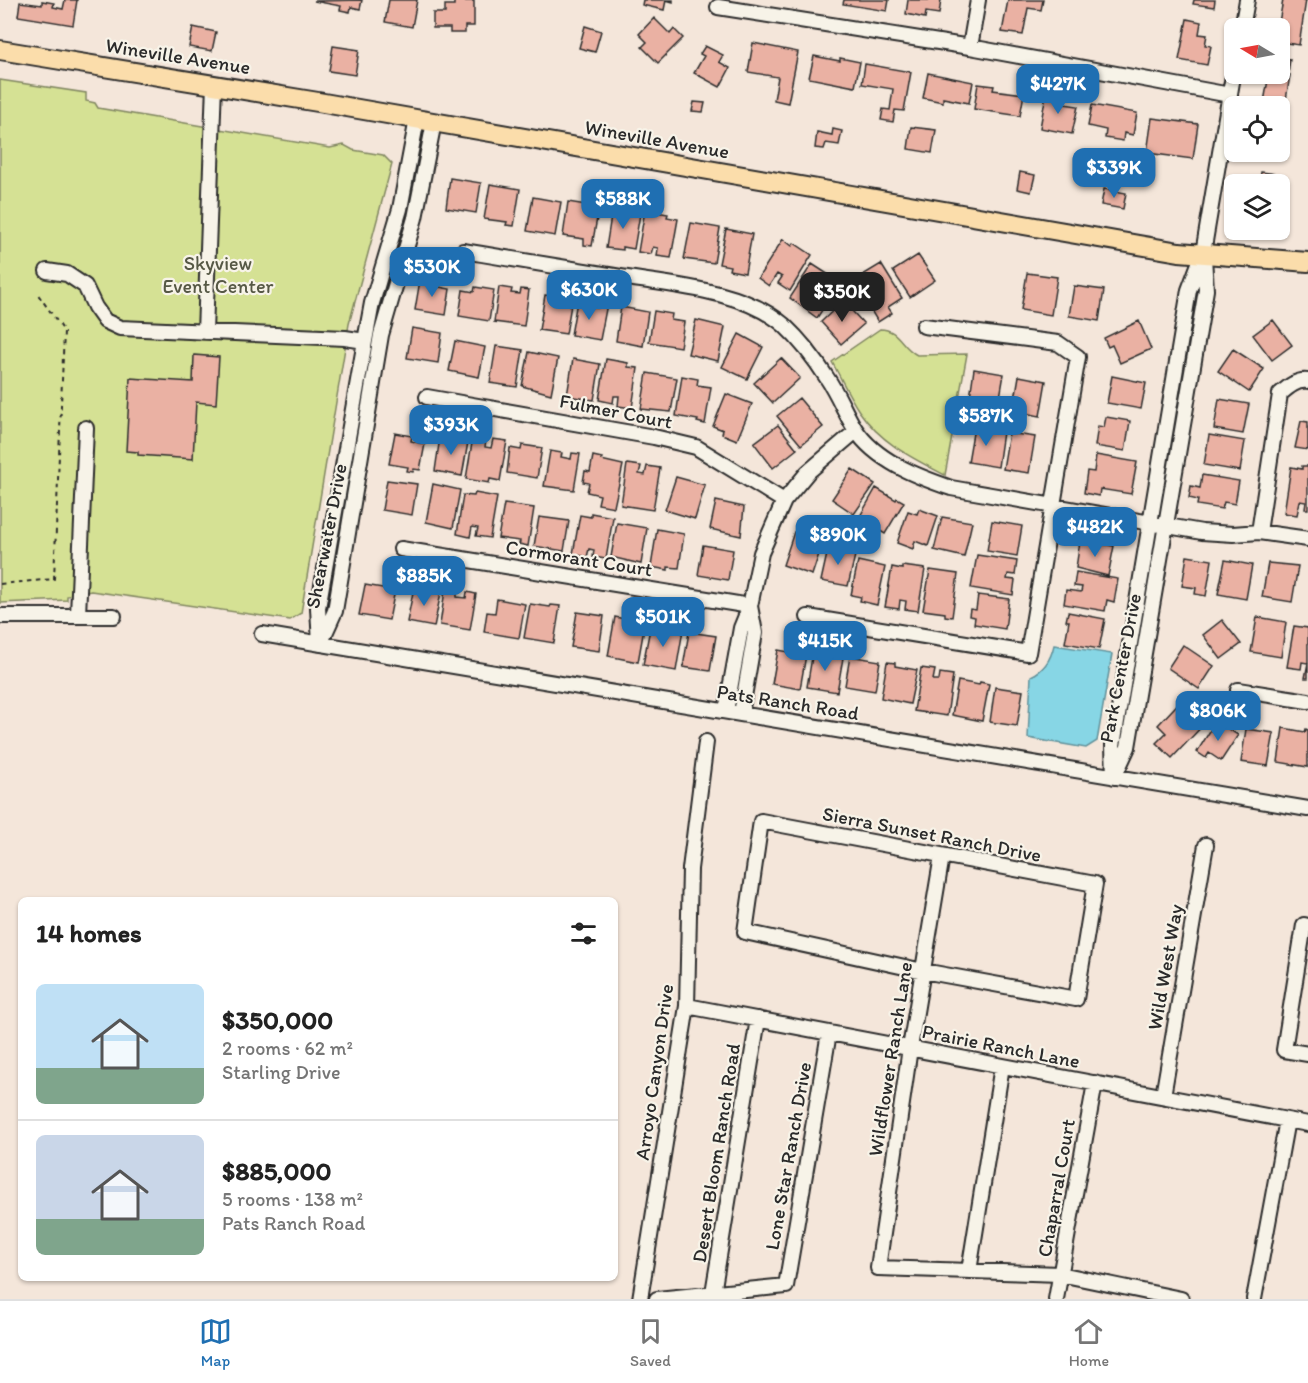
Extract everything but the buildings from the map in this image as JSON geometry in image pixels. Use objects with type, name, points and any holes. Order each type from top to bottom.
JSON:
[{"type":"main road","name":"Wineville Avenue","points":[[0,50],[214,84],[1179,252],[1308,262]]},
{"type":"street","points":[[970,47],[978,0]]},
{"type":"street","points":[[1244,18],[1247,0]]},
{"type":"street","points":[[718,7],[970,47],[1230,95]]},
{"type":"street","points":[[205,332],[214,84]]},
{"type":"street","name":"Park Center Drive","points":[[1114,777],[1113,745],[1189,290],[1203,253],[1232,84]]},
{"type":"street","name":"Shearwater Drive","points":[[320,644],[318,608],[372,303],[426,121]]},
{"type":"street","name":"Shearwater Drive","points":[[320,644],[334,610],[381,334],[415,218],[426,121]]},
{"type":"street","points":[[463,251],[685,288],[734,299],[757,308],[783,324],[801,342],[827,378],[856,431],[877,452],[923,479],[951,488],[1150,524],[1216,534],[1259,532],[1308,539]]},
{"type":"street","name":"Park Center Drive","points":[[1114,777],[1128,747],[1166,526],[1206,290],[1203,253]]},
{"type":"street","points":[[46,271],[67,274],[85,286],[105,321],[120,328],[345,338],[365,341]]},
{"type":"street","points":[[808,617],[1028,653],[1078,357],[1058,343],[924,326]]},
{"type":"street","points":[[1259,532],[1276,407],[1280,394],[1289,385],[1308,381]]},
{"type":"street","name":"Fulmer Court","points":[[427,397],[654,437],[696,447],[784,501]]},
{"type":"street","points":[[78,615],[86,428]]},
{"type":"street","points":[[726,711],[741,628],[750,606],[761,554],[784,501],[808,472],[856,431]]},
{"type":"street","name":"Cormorant Court","points":[[401,549],[750,606]]},
{"type":"street","points":[[741,714],[755,633],[750,606]]},
{"type":"street","points":[[0,616],[114,616]]},
{"type":"street","name":"Pats Ranch Road","points":[[262,634],[1308,809]]},
{"type":"street","points":[[1238,690],[1308,701]]},
{"type":"street","name":"Arroyo Canyon Drive","points":[[640,1299],[687,1006],[690,869],[706,742]]},
{"type":"street","name":"Sierra Sunset Ranch Drive","points":[[761,821],[942,856],[1095,885],[1076,999],[923,971],[745,932],[761,821]]},
{"type":"street","name":"Wild West Way","points":[[1163,1096],[1206,845]]},
{"type":"street","name":"Wildflower Ranch Lane","points":[[942,856],[910,1048],[878,1268],[969,1271]]},
{"type":"street","points":[[1306,926],[1284,1050],[1308,1054]]},
{"type":"street","name":"Prairie Ranch Lane","points":[[687,1006],[1308,1124]]},
{"type":"street","name":"Desert Bloom Ranch Road","points":[[713,1293],[758,1019]]},
{"type":"street","name":"Lone Star Ranch Drive","points":[[713,1293],[786,1286],[829,1033]]},
{"type":"street","points":[[1002,1066],[969,1271],[1060,1274],[1181,1299]]},
{"type":"street","name":"Chaparral Court","points":[[1056,1299],[1095,1083]]},
{"type":"street","points":[[1254,1299],[1287,1120]]},
{"type":"street","points":[[657,1299],[713,1293]]},
{"type":"path","points":[[0,584],[54,579],[64,331],[37,294]]},
{"type":"green space","name":"Skyview Event Center","points":[[0,80],[86,93],[86,101],[95,103],[98,108],[330,148],[344,145],[353,150],[383,155],[392,164],[349,324],[301,613],[290,620],[91,591],[67,596],[67,600],[0,603]]},
{"type":"green space","points":[[880,329],[892,332],[917,355],[967,354],[945,475],[909,456],[877,432],[859,411],[832,362]]},
{"type":"water","points":[[1054,645],[1112,654],[1097,741],[1086,748],[1028,738],[1031,676],[1047,664]]}]
